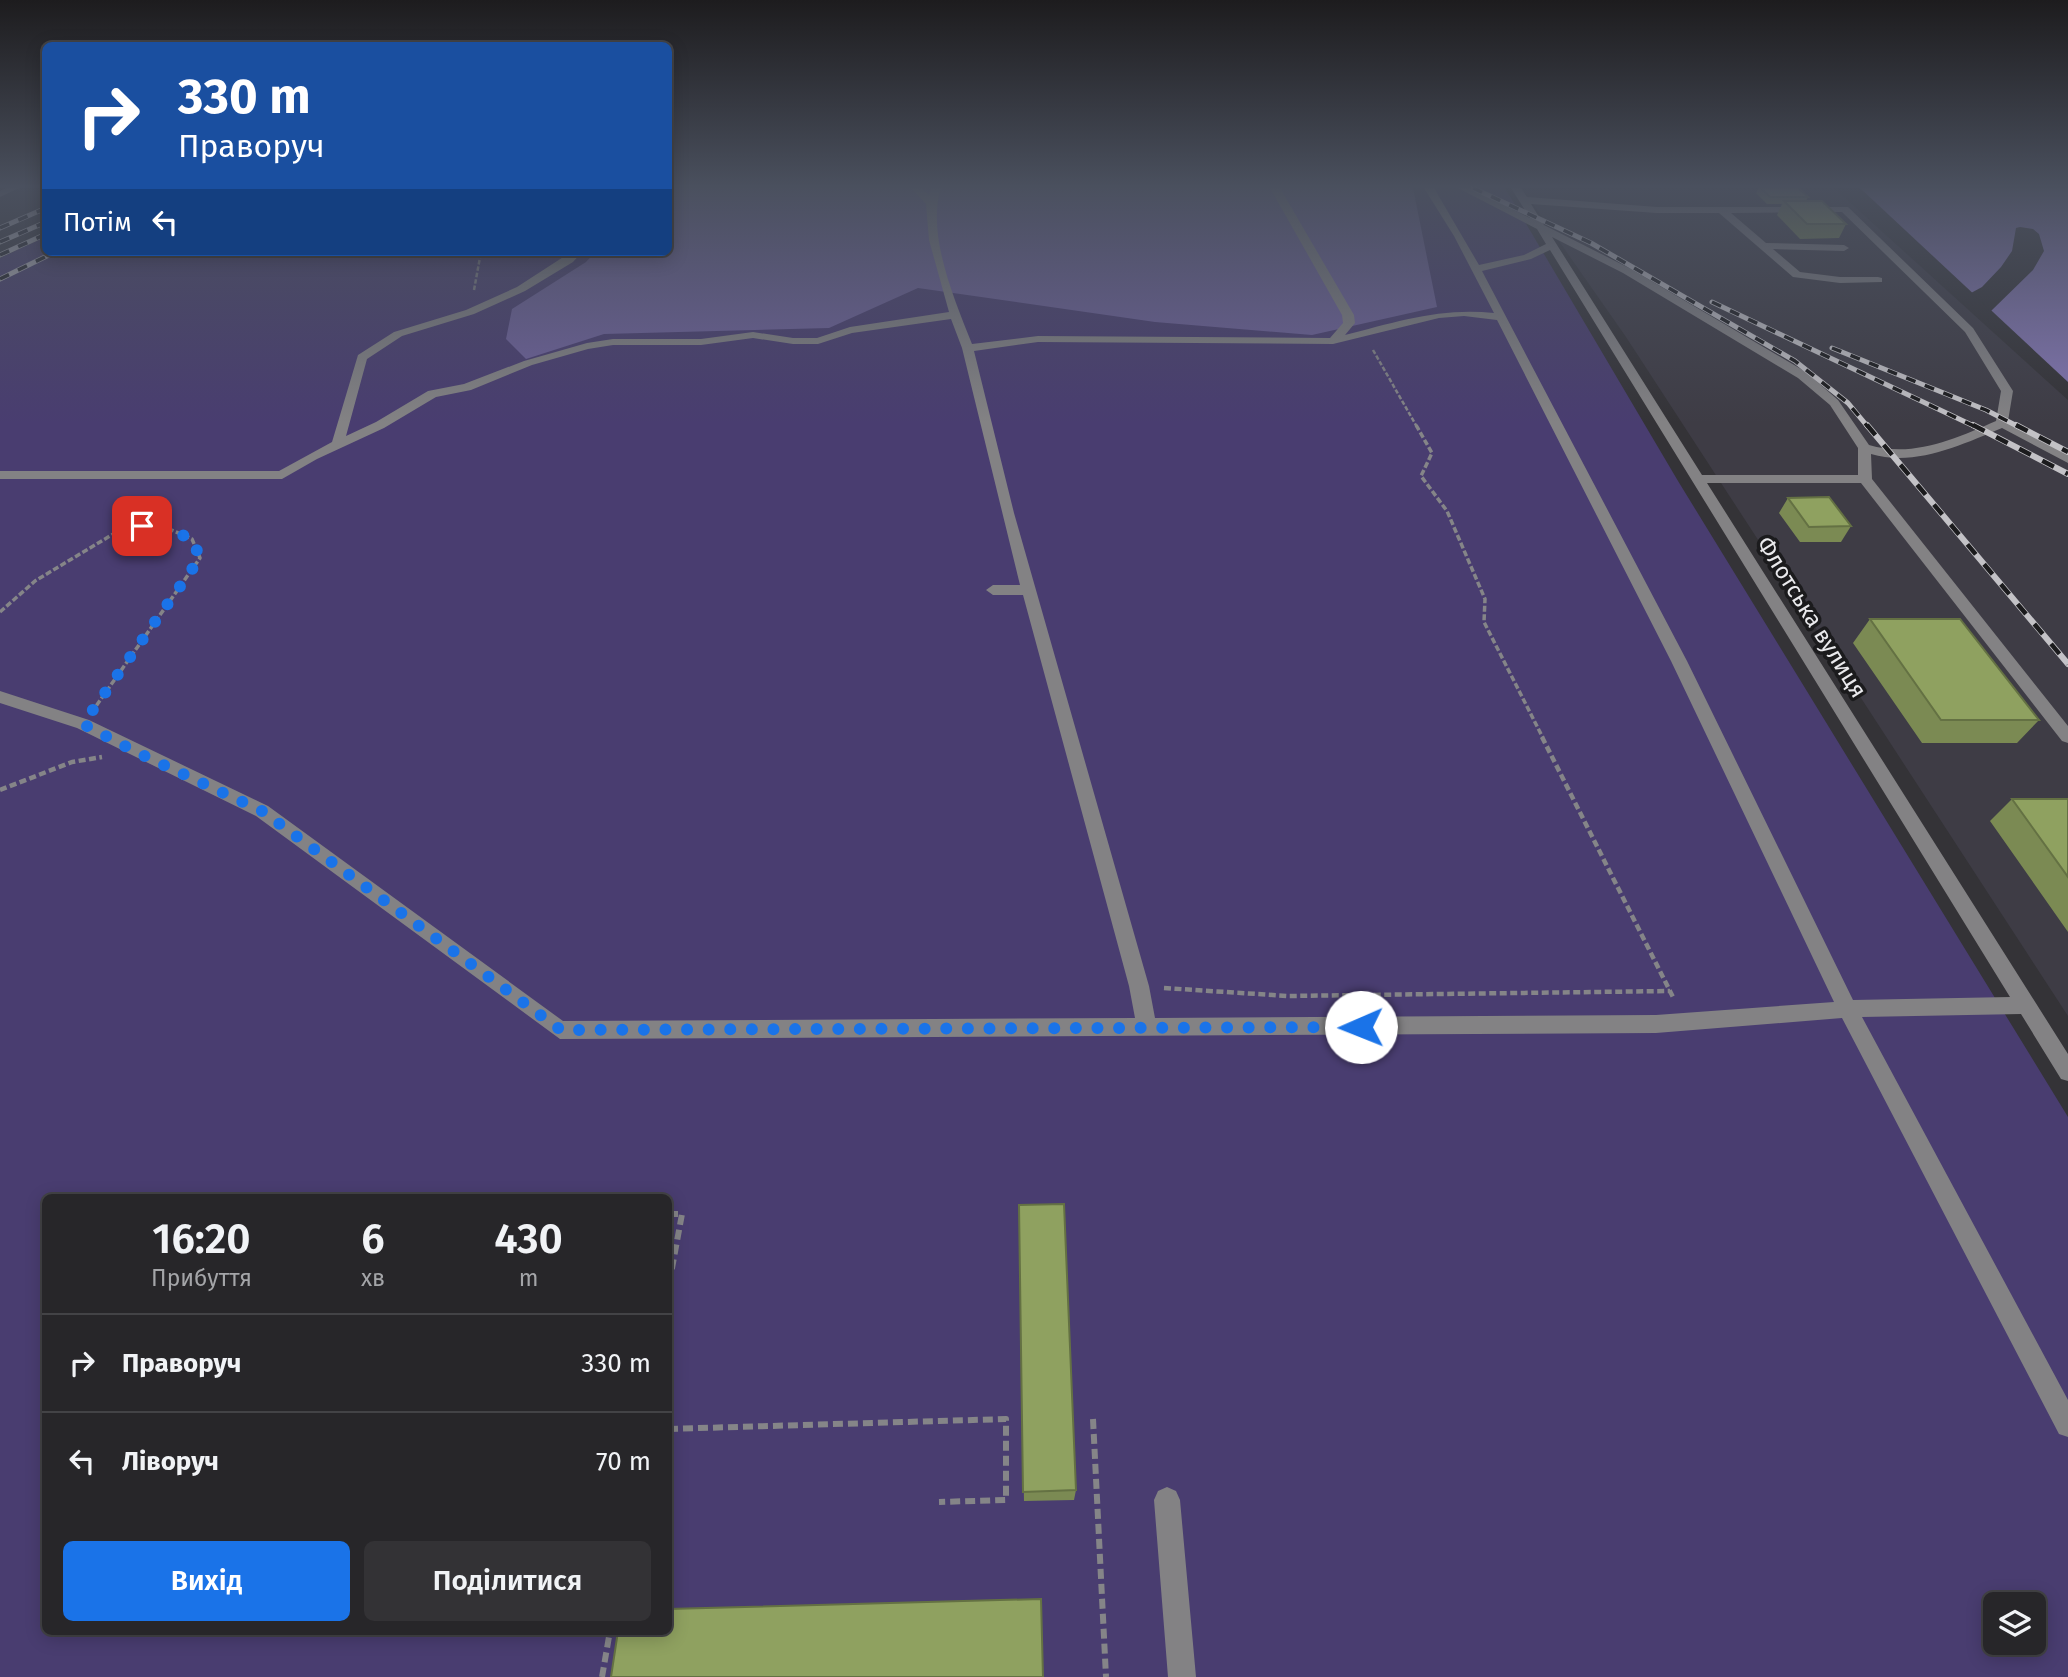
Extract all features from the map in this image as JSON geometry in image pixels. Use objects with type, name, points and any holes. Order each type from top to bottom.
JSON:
[{"type":"street","points":[[338,443],[362,357],[397,334],[470,312],[521,289],[559,266]]},
{"type":"street","points":[[941,266],[953,315],[968,348],[1007,513],[1139,986],[1147,1028]]},
{"type":"street","points":[[1320,266],[1348,315],[1349,323],[1333,341]]},
{"type":"street","points":[[1474,266],[1690,684],[1847,1009],[2068,1424]]},
{"type":"street","points":[[1476,269],[1488,266]]},
{"type":"street","name":"Флотська вулиця","points":[[1564,266],[2068,1072]]},
{"type":"street","points":[[1614,266],[1752,343],[1802,375],[1834,403],[1864,448],[1865,479],[2068,737]]},
{"type":"street","points":[[1787,266],[1797,275],[1878,281]]},
{"type":"street","points":[[1904,266],[1969,330],[2007,391],[2002,423]]},
{"type":"street","points":[[968,348],[1038,339],[1333,341],[1439,315],[1464,313],[1502,317]]},
{"type":"street","points":[[0,475],[282,475],[338,443],[380,425],[432,394],[467,387],[528,363],[587,346],[613,342],[701,342],[753,335],[793,341],[818,341],[850,330],[953,315]]},
{"type":"street","points":[[1864,448],[1891,455],[1931,449],[1970,438],[2002,423]]},
{"type":"street","points":[[2002,423],[2068,459]]},
{"type":"street","points":[[1699,479],[1865,479]]},
{"type":"street","points":[[993,590],[1030,590]]},
{"type":"street","points":[[0,696],[83,724],[262,811],[561,1030],[1147,1028],[1686,1022],[1847,1009],[2026,1005]]},
{"type":"street","points":[[1167,1500],[1182,1677]]},
{"type":"path","points":[[470,312],[478,266]]},
{"type":"path","points":[[1333,341],[1376,351],[1432,453],[1421,476],[1447,511],[1485,600],[1485,622],[1686,1022]]},
{"type":"path","points":[[0,612],[35,581],[125,527],[160,526],[192,539],[200,558],[83,724]]},
{"type":"path","points":[[0,790],[72,762],[136,752]]},
{"type":"path","points":[[1139,986],[1288,996],[1670,991]]},
{"type":"path","points":[[672,1214],[682,1214],[672,1268]]},
{"type":"path","points":[[672,1429],[1006,1419],[1006,1500],[939,1502]]},
{"type":"path","points":[[1093,1419],[1106,1677]]},
{"type":"path","points":[[602,1677],[609,1635]]},
{"type":"shaded area","points":[[0,266],[1551,266],[1678,481],[2068,1117],[2068,1677],[0,1677]]},
{"type":"shaded area","points":[[579,266],[1429,266],[1437,307],[1312,335],[1155,322],[918,288],[829,328],[604,334],[526,359],[506,339],[512,309]]},
{"type":"shaded area","points":[[1577,266],[1920,266],[2068,400],[2068,1016],[1626,337]]},
{"type":"shaded area","points":[[1944,266],[2068,266],[2068,382]]},
{"type":"pier","points":[[2035,266],[1991,311],[1971,293],[1982,287],[2001,267]]},
{"type":"building","points":[[1829,497],[1851,526],[1809,527],[1788,498]]},
{"type":"building","points":[[1870,619],[1960,619],[2039,720],[1941,720]]},
{"type":"building","points":[[2012,799],[2068,799],[2068,877]]},
{"type":"building","points":[[1064,1204],[1076,1490],[1023,1492],[1019,1205]]},
{"type":"building","points":[[1041,1599],[1043,1677],[611,1677],[617,1635],[672,1635],[672,1609]]},
{"type":"railway","points":[[0,279],[26,266]]},
{"type":"railway","points":[[1631,266],[1795,361],[1848,403],[1868,427]]},
{"type":"railway","points":[[1712,302],[1976,427]]},
{"type":"railway","points":[[1832,348],[1986,410],[2019,427]]},
{"type":"railway","points":[[1867,425],[2068,664]]},
{"type":"railway","points":[[1973,425],[2068,474]]},
{"type":"railway","points":[[2016,425],[2068,452]]},
{"type":"route","points":[[142,526],[160,526],[192,539],[200,558],[83,724],[262,811],[561,1030],[1361,1027]]}]
